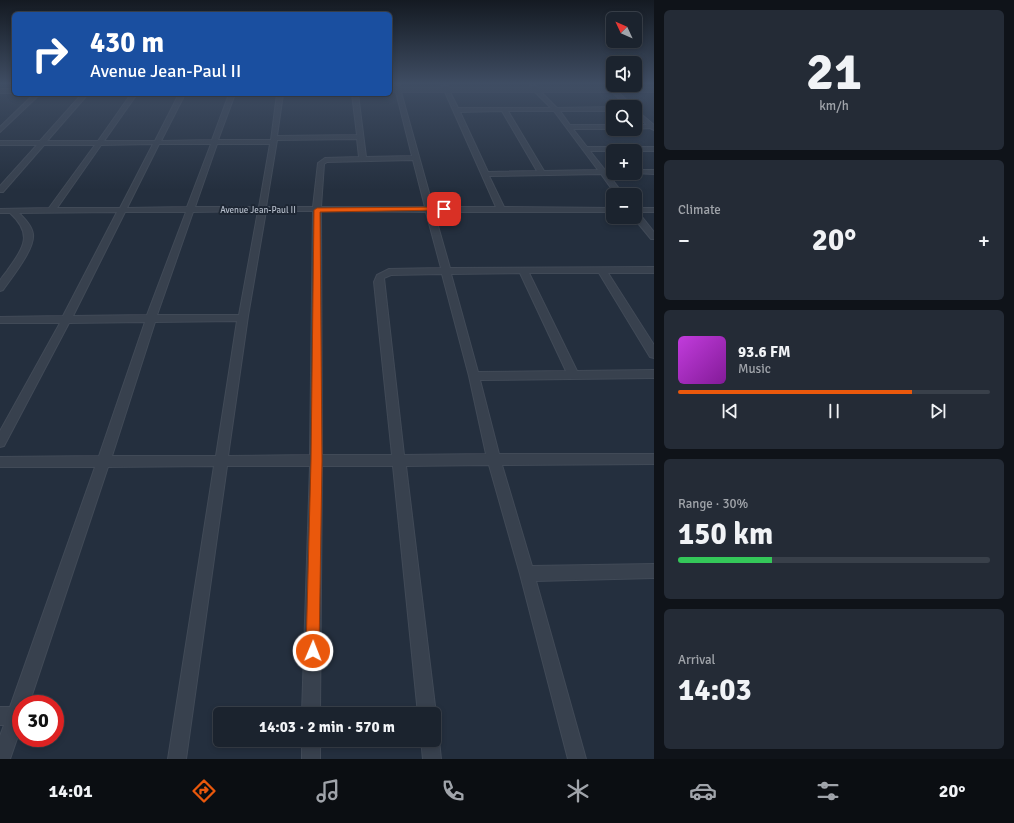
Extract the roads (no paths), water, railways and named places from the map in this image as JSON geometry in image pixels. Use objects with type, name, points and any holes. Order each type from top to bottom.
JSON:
[{"type":"street","points":[[0,130],[12,118]]},
{"type":"street","points":[[0,190],[64,118]]},
{"type":"street","points":[[51,211],[116,118]]},
{"type":"street","points":[[0,442],[66,320],[169,118]]},
{"type":"street","points":[[1,759],[8,716],[104,461],[151,319],[223,118]]},
{"type":"street","points":[[177,759],[200,614],[243,318],[277,118]]},
{"type":"street","points":[[358,118],[363,159]]},
{"type":"street","points":[[404,118],[430,209],[474,376],[494,460],[527,574],[577,759]]},
{"type":"street","points":[[460,118],[500,209]]},
{"type":"street","points":[[509,118],[542,173]]},
{"type":"street","points":[[562,118],[614,188]]},
{"type":"street","points":[[644,118],[653,127]]},
{"type":"street","points":[[642,126],[653,127]]},
{"type":"street","points":[[568,127],[606,127]]},
{"type":"street","points":[[0,143],[213,143],[360,137]]},
{"type":"street","points":[[584,149],[654,149]]},
{"type":"street","points":[[312,707],[316,461],[317,210],[321,163],[324,160],[332,159],[416,158]]},
{"type":"street","points":[[485,174],[606,172]]},
{"type":"street","points":[[642,172],[654,172]]},
{"type":"street","name":"Avenue Jean-Paul II","points":[[0,211],[262,209],[606,210]]},
{"type":"street","points":[[642,210],[654,210]]},
{"type":"street","points":[[0,288],[28,244],[30,235],[25,224],[12,211]]},
{"type":"street","points":[[642,222],[654,237]]},
{"type":"street","points":[[645,226],[654,226]]},
{"type":"street","points":[[523,270],[574,376]]},
{"type":"street","points":[[602,270],[654,354]]},
{"type":"street","points":[[426,707],[379,282],[380,277],[389,272],[654,270]]},
{"type":"street","points":[[0,320],[243,318]]},
{"type":"street","points":[[474,376],[654,374]]},
{"type":"street","points":[[0,462],[654,459]]},
{"type":"street","points":[[527,574],[654,571]]},
{"type":"street","points":[[311,747],[311,759]]},
{"type":"street","points":[[431,747],[432,759]]}]
